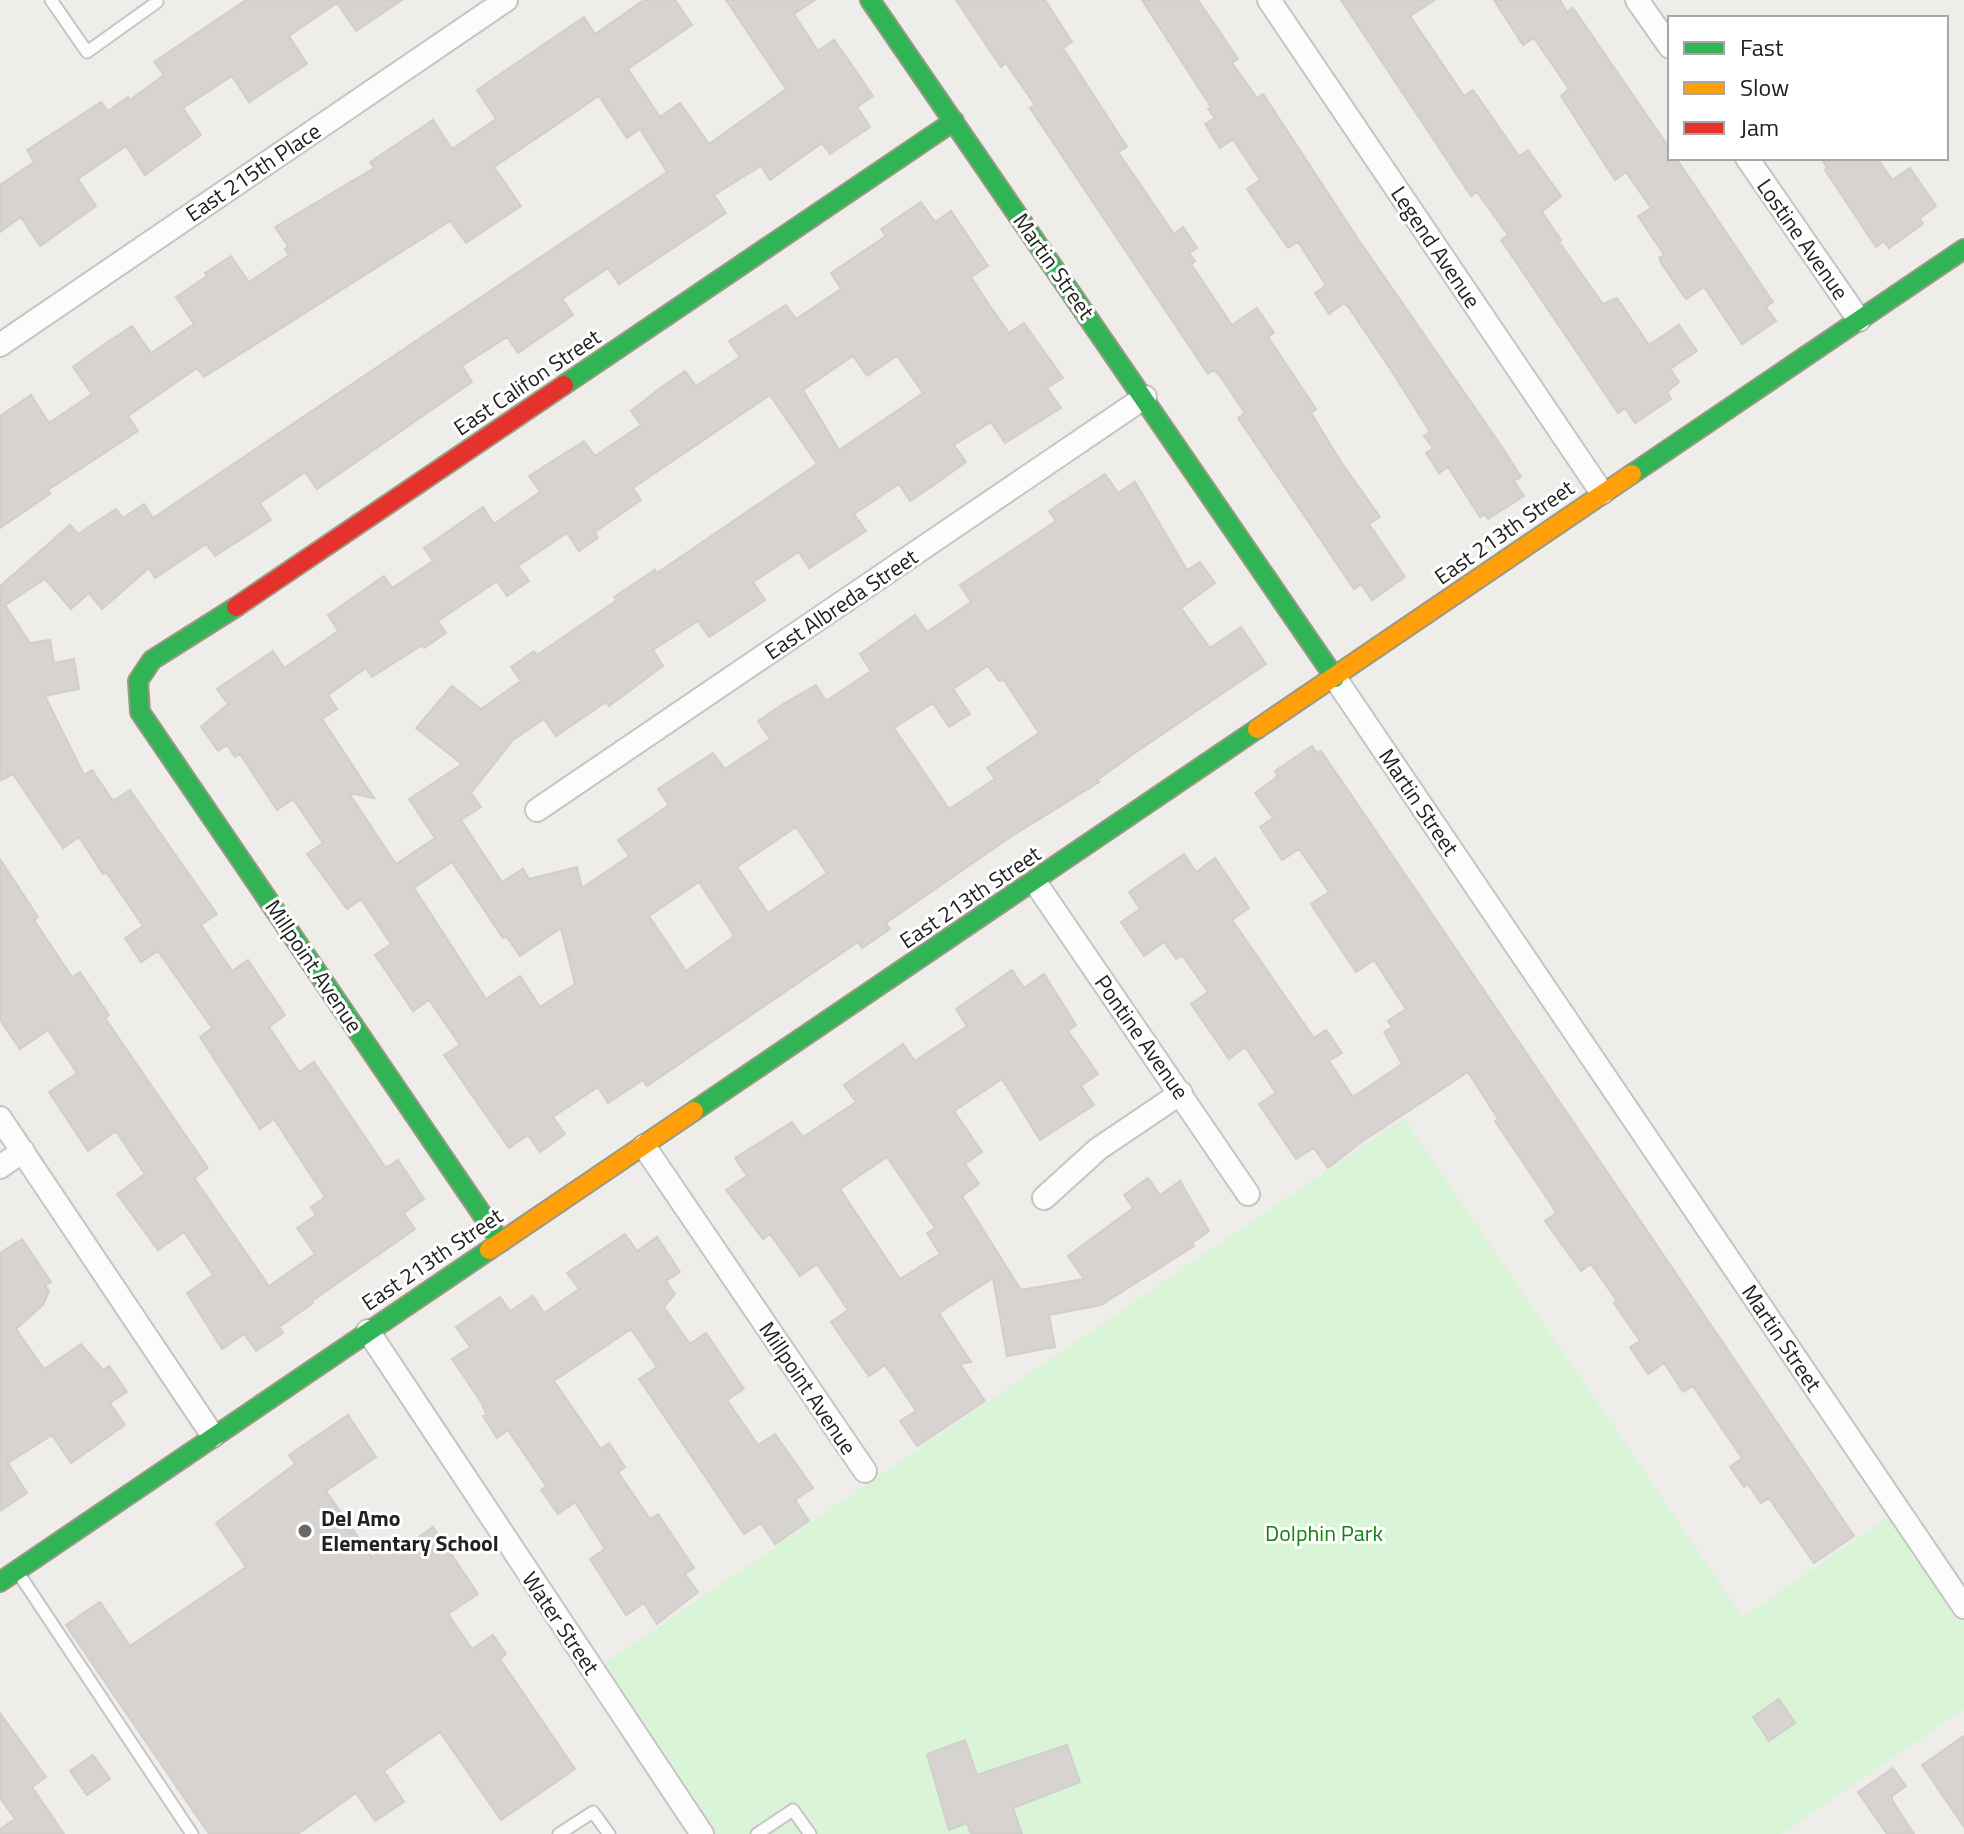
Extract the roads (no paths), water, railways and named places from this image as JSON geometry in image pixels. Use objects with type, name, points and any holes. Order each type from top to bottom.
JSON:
[{"type":"street","name":"East 215th Place","points":[[0,345],[506,0]]},
{"type":"street","name":"Martin Street","points":[[870,0],[1145,397],[1964,1607]]},
{"type":"street","name":"Legend Avenue","points":[[1269,0],[1602,493]]},
{"type":"street","points":[[1637,0],[1668,44]]},
{"type":"street","name":"East Califon Street","points":[[134,687],[139,673],[152,660],[218,620],[954,121]]},
{"type":"street","name":"Lostine Avenue","points":[[1748,160],[1859,320]]},
{"type":"street","name":"East 213th Street","points":[[0,1582],[1964,249]]},
{"type":"street","name":"East Albreda Street","points":[[537,810],[1145,397]]},
{"type":"street","name":"Millpoint Avenue","points":[[134,687],[140,712],[151,730],[501,1242]]},
{"type":"street","name":"Pontine Avenue","points":[[1035,882],[1248,1194]]},
{"type":"street","points":[[1044,1198],[1098,1149],[1181,1093]]},
{"type":"street","points":[[0,1118],[213,1436]]},
{"type":"street","name":"Millpoint Avenue","points":[[644,1146],[865,1471]]},
{"type":"street","points":[[0,1167],[23,1151]]},
{"type":"street","name":"Water Street","points":[[368,1331],[702,1834]]},
{"type":"lane","points":[[51,0],[87,52],[156,0]]},
{"type":"lane","points":[[16,1570],[192,1834]]},
{"type":"lane","points":[[757,1834],[793,1810],[810,1834]]},
{"type":"lane","points":[[559,1834],[593,1812],[609,1834]]},
{"type":"place","name":"Del Amo Elementary School","points":[[305,1531]]},
{"type":"park label","name":"Dolphin Park","points":[[1324,1533]]}]
